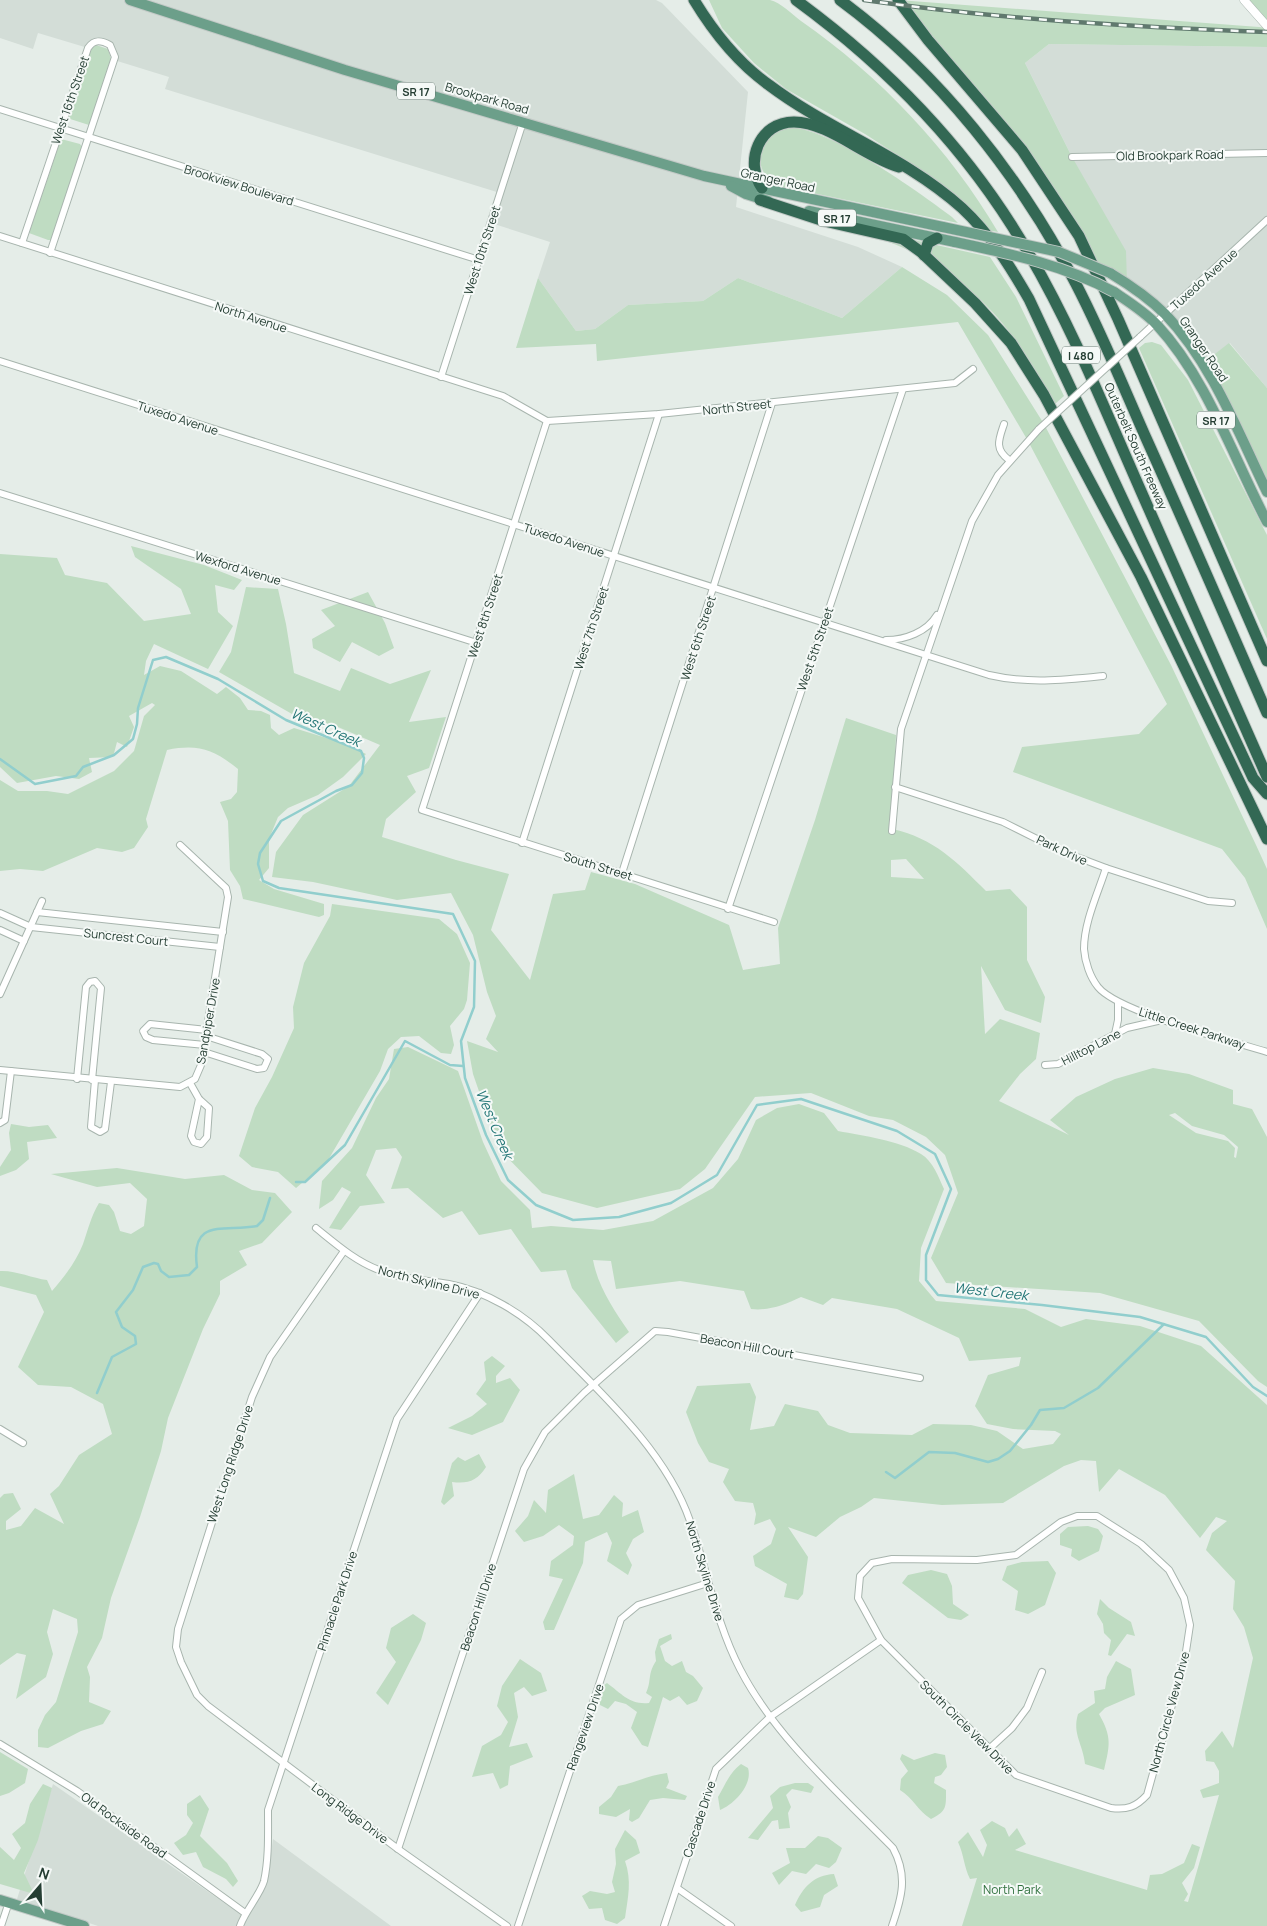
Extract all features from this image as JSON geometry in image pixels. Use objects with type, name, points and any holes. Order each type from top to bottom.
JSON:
[{"type":"highway","name":"Outerbelt South Freeway","points":[[796,0],[886,73],[929,118],[972,170],[1028,251],[1078,349],[1267,777]]},
{"type":"highway","name":"Outerbelt South Freeway","points":[[840,0],[901,52],[965,120],[1010,177],[1063,260],[1102,338],[1267,712]]},
{"type":"highway","points":[[898,0],[928,40],[1022,150],[1079,236],[1118,319],[1267,661]]},
{"type":"highway","points":[[695,1],[721,40],[738,58],[769,85],[912,171],[951,199],[974,220],[994,243],[1021,285],[1253,778],[1267,794]]},
{"type":"highway","points":[[912,171],[884,163],[822,129],[793,122],[775,126],[762,135],[758,144],[754,172],[761,194],[824,221],[903,239],[924,255],[994,324],[1015,349],[1044,395],[1140,577],[1267,839]]},
{"type":"highway","points":[[924,255],[928,243],[937,238]]},
{"type":"main road","name":"Brookpark Road","points":[[130,0],[328,64],[724,182]]},
{"type":"main road","name":"Granger Road","points":[[724,182],[761,194],[937,238],[1038,260],[1081,276],[1114,292],[1156,324],[1176,348],[1194,376],[1267,522]]},
{"type":"main road","name":"Granger Road","points":[[761,194],[943,227],[1059,252],[1110,273],[1142,294],[1165,314],[1186,339],[1213,383],[1267,492]]},
{"type":"main road","points":[[4,1901],[84,1926]]},
{"type":"street","points":[[1244,0],[1267,26]]},
{"type":"street","name":"West 16th Street","points":[[22,243],[88,48],[98,41],[104,42],[110,45],[115,57],[90,138],[50,253]]},
{"type":"street","name":"Brookview Boulevard","points":[[0,109],[479,260]]},
{"type":"street","name":"West 10th Street","points":[[441,377],[523,122]]},
{"type":"street","name":"Old Brookpark Road","points":[[1072,157],[1267,153]]},
{"type":"street","name":"Tuxedo Avenue","points":[[0,361],[614,556],[714,590],[925,654],[972,521],[988,488],[1009,460],[1039,429],[1156,324],[1267,220]]},
{"type":"street","name":"North Avenue","points":[[0,236],[503,396],[547,421]]},
{"type":"street","name":"North Street","points":[[547,421],[659,414],[955,383],[973,369]]},
{"type":"street","name":"West 5th Street","points":[[728,909],[903,389]]},
{"type":"street","name":"West 6th Street","points":[[622,873],[714,590],[772,403]]},
{"type":"street","name":"West 7th Street","points":[[522,843],[659,414]]},
{"type":"street","name":"West 8th Street","points":[[422,810],[547,421]]},
{"type":"street","points":[[1004,424],[998,445],[1000,452],[1009,460]]},
{"type":"street","name":"Wexford Avenue","points":[[0,493],[477,643]]},
{"type":"street","points":[[876,639],[901,639],[913,634],[935,619],[942,607]]},
{"type":"street","points":[[892,831],[901,729],[925,654],[1009,680],[1045,682],[1103,676]]},
{"type":"street","name":"Park Drive","points":[[896,788],[1003,822],[1061,851],[1106,868],[1208,901],[1232,903]]},
{"type":"street","name":"South Street","points":[[422,810],[622,873],[728,909],[774,922]]},
{"type":"street","name":"Sandpiper Drive","points":[[180,844],[226,888],[228,897],[199,1074],[190,1083]]},
{"type":"street","name":"Little Creek Parkway","points":[[1106,868],[1086,930],[1084,947],[1085,962],[1099,988],[1118,1003],[1267,1052]]},
{"type":"street","points":[[0,994],[42,901]]},
{"type":"street","points":[[37,912],[223,932]]},
{"type":"street","name":"Suncrest Court","points":[[0,914],[31,927],[220,947]]},
{"type":"street","points":[[0,930],[24,941]]},
{"type":"street","points":[[78,1078],[86,987],[90,982],[95,981],[101,988],[91,1127],[100,1132],[105,1129],[111,1082]]},
{"type":"street","points":[[1115,1034],[1118,1020],[1118,1003]]},
{"type":"street","name":"Hilltop Lane","points":[[1045,1065],[1058,1064],[1136,1025],[1165,1020]]},
{"type":"street","points":[[150,1024],[207,1033],[262,1054],[268,1059],[268,1062],[264,1068],[257,1069],[204,1049],[153,1040],[146,1037],[143,1031],[150,1024]]},
{"type":"street","points":[[0,1070],[111,1082],[180,1087],[190,1083],[199,1099],[210,1108],[207,1137],[201,1144],[194,1142],[191,1136],[199,1099]]},
{"type":"street","points":[[0,1123],[5,1120],[11,1071]]},
{"type":"street","name":"North Skyline Drive","points":[[316,1228],[344,1251],[380,1271],[452,1285],[498,1302],[539,1331],[636,1433],[664,1468],[690,1520],[708,1584],[725,1635],[740,1670],[770,1717],[893,1848],[900,1861],[903,1873],[902,1894],[892,1926]]},
{"type":"street","name":"West Long Ridge Drive","points":[[197,1695],[176,1647],[178,1629],[252,1397],[270,1357],[344,1251]]},
{"type":"street","name":"Pinnacle Park Drive","points":[[240,1926],[245,1913],[263,1882],[267,1855],[268,1810],[397,1419],[480,1294]]},
{"type":"street","name":"Beacon Hill Court","points":[[593,1386],[641,1341],[655,1332],[668,1332],[920,1378]]},
{"type":"street","name":"Beacon Hill Drive","points":[[398,1849],[524,1469],[546,1432],[593,1386]]},
{"type":"street","points":[[0,1429],[24,1442]]},
{"type":"street","name":"North Circle View Drive","points":[[860,1576],[872,1563],[892,1559],[977,1560],[1016,1555],[1061,1522],[1077,1516],[1097,1516],[1140,1544],[1169,1570],[1184,1598],[1190,1624],[1185,1658],[1147,1795],[1134,1807]]},
{"type":"street","name":"South Circle View Drive","points":[[860,1576],[858,1598],[881,1640],[1016,1775],[1111,1808],[1123,1809],[1134,1807]]},
{"type":"street","name":"Rangeview Drive","points":[[518,1926],[621,1619],[638,1605],[708,1584]]},
{"type":"street","name":"Cascade Drive","points":[[664,1926],[716,1769],[770,1717],[881,1640]]},
{"type":"street","points":[[989,1749],[1012,1728],[1027,1708],[1042,1672]]},
{"type":"street","name":"Long Ridge Drive","points":[[197,1695],[220,1717],[398,1849],[508,1926]]},
{"type":"street","name":"Old Rockside Road","points":[[0,1744],[76,1790],[245,1913]]},
{"type":"street","points":[[677,1888],[731,1926]]},
{"type":"street","points":[[1,1926],[4,1901]]},
{"type":"shaded area","points":[[0,0],[656,0],[662,3],[748,92],[736,207],[858,247],[902,267],[842,318],[738,278],[703,301],[628,305],[595,329],[576,331],[538,278],[550,242],[491,223],[500,193],[165,89],[169,77],[114,60],[114,51],[98,41],[88,48],[38,33],[33,49],[0,38]]},
{"type":"shaded area","points":[[1049,44],[1267,47],[1267,388],[1230,343],[1202,364],[1186,339],[1127,283],[1072,157],[1025,63]]},
{"type":"shaded area","points":[[53,1784],[246,1918],[267,1884],[273,1839],[391,1926],[98,1926],[17,1899]]},
{"type":"green space","points":[[709,0],[774,1],[830,42],[885,90],[911,116],[958,172],[998,232],[987,230],[919,169],[865,134],[786,89],[754,63],[722,28]]},
{"type":"green space","points":[[898,0],[1267,28],[1267,47],[1049,44],[1025,63],[1072,157],[1126,251],[1127,283],[1100,268],[1057,200]]},
{"type":"green space","points":[[1244,0],[1267,0],[1267,26]]},
{"type":"green space","points":[[96,45],[108,49],[111,59],[89,125],[67,118],[89,51]]},
{"type":"green space","points":[[791,127],[809,131],[852,150],[917,192],[958,223],[774,185],[762,168],[761,150],[771,136]]},
{"type":"green space","points":[[61,139],[80,144],[82,147],[51,240],[48,240],[29,233]]},
{"type":"green space","points":[[856,227],[990,257],[1016,297],[1064,396],[1055,404],[1026,355],[1011,334],[977,296],[934,264],[889,242],[855,231]]},
{"type":"green space","points":[[902,267],[947,295],[988,335],[1044,424],[1171,665],[1267,869],[1267,929],[1245,878],[1222,849],[1013,772],[1022,747],[1139,734],[1167,704],[1028,441],[958,322],[597,361],[596,344],[516,348],[538,278],[576,331],[595,329],[628,305],[703,301],[738,278],[842,318]]},
{"type":"green space","points":[[1152,342],[1161,345],[1188,380],[1267,535],[1267,639],[1139,348],[1145,343]]},
{"type":"green space","points":[[1229,343],[1267,388],[1267,492],[1202,364]]},
{"type":"green space","points":[[131,546],[204,565],[242,580],[234,590],[215,585],[218,612],[233,626],[208,669],[154,644],[146,661],[144,675],[160,666],[181,671],[217,694],[226,687],[240,698],[248,710],[261,711],[270,715],[271,728],[279,735],[294,728],[346,744],[366,754],[343,777],[318,795],[288,808],[278,817],[269,839],[269,868],[259,880],[274,889],[324,904],[324,915],[319,917],[243,899],[240,886],[230,870],[228,821],[220,802],[231,799],[237,792],[238,769],[213,753],[196,748],[167,750],[146,819],[148,827],[134,848],[122,852],[97,848],[43,871],[20,869],[0,871],[0,780],[18,791],[47,791],[68,794],[114,771],[134,751],[144,716],[155,705],[152,703],[129,716],[134,727],[127,747],[117,742],[113,757],[89,758],[92,772],[79,779],[56,776],[17,783],[0,767],[0,554],[57,558],[65,575],[107,583],[144,621],[191,614],[181,589],[135,557]]},
{"type":"green space","points":[[246,587],[278,589],[294,673],[340,691],[351,668],[390,684],[431,670],[409,722],[446,717],[429,768],[407,776],[416,792],[386,819],[382,837],[509,874],[491,930],[530,980],[553,894],[585,890],[591,872],[635,884],[729,925],[743,970],[780,964],[778,928],[815,820],[846,718],[896,735],[892,829],[920,838],[944,852],[986,891],[1010,889],[1027,907],[1027,960],[1045,997],[1041,1023],[1005,1010],[981,966],[985,1034],[1000,1019],[1040,1033],[1036,1059],[1020,1074],[999,1101],[1069,1135],[1050,1120],[1076,1097],[1115,1079],[1153,1068],[1189,1074],[1233,1090],[1233,1104],[1252,1109],[1267,1137],[1267,1387],[1258,1381],[1199,1321],[1100,1293],[946,1283],[931,1258],[958,1193],[945,1155],[926,1137],[893,1120],[869,1116],[811,1093],[755,1097],[705,1169],[680,1189],[597,1208],[542,1193],[499,1149],[473,1074],[467,1041],[498,1052],[486,1039],[496,1016],[487,992],[473,935],[451,893],[397,900],[313,882],[272,877],[276,852],[303,815],[349,786],[380,745],[338,727],[292,714],[219,672],[231,652]],"holes":[[[906,859],[924,879],[891,877],[891,860]],[[1175,1113],[1192,1126],[1224,1135],[1238,1147],[1236,1158],[1234,1157],[1235,1148],[1228,1141],[1196,1133],[1169,1115]]]},
{"type":"green space","points":[[368,592],[385,623],[394,648],[379,656],[352,642],[340,662],[313,648],[312,639],[335,626],[321,610]]},
{"type":"green space","points":[[332,904],[439,919],[457,934],[470,963],[467,1000],[464,1009],[450,1026],[454,1045],[451,1054],[441,1053],[419,1036],[401,1037],[388,1049],[380,1071],[327,1162],[296,1188],[278,1172],[252,1167],[239,1156],[255,1108],[272,1077],[294,1028],[293,1007],[304,963],[330,916]]},
{"type":"green space","name":"North Park","points":[[408,1047],[458,1071],[483,1142],[501,1181],[530,1210],[532,1228],[551,1226],[603,1230],[653,1221],[713,1188],[738,1159],[756,1120],[777,1108],[799,1104],[824,1113],[838,1131],[902,1145],[921,1154],[932,1165],[944,1189],[921,1248],[919,1281],[936,1301],[1025,1309],[1061,1327],[1086,1319],[1140,1326],[1201,1346],[1267,1405],[1267,1926],[962,1926],[977,1878],[970,1879],[958,1842],[968,1832],[983,1857],[987,1845],[980,1830],[992,1821],[1005,1828],[1009,1837],[1017,1828],[1026,1844],[1015,1850],[1147,1890],[1150,1875],[1162,1874],[1184,1863],[1192,1844],[1200,1847],[1194,1868],[1182,1883],[1188,1894],[1184,1901],[1188,1902],[1219,1795],[1203,1798],[1200,1790],[1219,1783],[1219,1771],[1214,1762],[1206,1761],[1205,1751],[1222,1731],[1233,1748],[1253,1658],[1244,1627],[1233,1609],[1235,1581],[1206,1550],[1212,1533],[1227,1521],[1216,1517],[1200,1538],[1165,1495],[1119,1469],[1099,1492],[1096,1461],[1081,1460],[1064,1466],[1003,1503],[942,1505],[874,1498],[861,1507],[840,1517],[816,1537],[788,1527],[808,1557],[803,1594],[798,1600],[784,1597],[787,1584],[755,1566],[753,1556],[771,1544],[776,1529],[770,1519],[754,1525],[756,1514],[753,1503],[735,1501],[723,1482],[729,1469],[709,1462],[698,1443],[686,1412],[697,1386],[750,1383],[756,1397],[750,1430],[774,1426],[785,1404],[818,1411],[828,1425],[850,1433],[912,1435],[933,1424],[971,1425],[997,1431],[1023,1449],[1053,1444],[1061,1434],[1055,1431],[1013,1429],[987,1424],[975,1406],[988,1375],[1019,1366],[1021,1357],[969,1361],[959,1338],[897,1309],[832,1298],[823,1305],[801,1297],[776,1307],[751,1309],[744,1291],[680,1281],[616,1289],[611,1261],[593,1260],[599,1280],[612,1307],[629,1332],[616,1343],[572,1288],[566,1270],[541,1272],[511,1229],[479,1235],[462,1211],[443,1218],[408,1188],[391,1189],[402,1157],[396,1148],[376,1150],[366,1175],[385,1203],[360,1206],[341,1230],[329,1228],[351,1192],[342,1187],[333,1200],[319,1209],[322,1181],[352,1148],[376,1098],[389,1079],[394,1049]]},
{"type":"green space","points":[[11,1124],[29,1127],[48,1125],[57,1138],[27,1142],[29,1159],[16,1170],[0,1176],[0,1167],[11,1150],[9,1133]]},
{"type":"green space","points":[[117,1168],[185,1179],[224,1175],[252,1190],[275,1193],[292,1212],[262,1243],[239,1251],[247,1265],[220,1281],[220,1294],[203,1329],[168,1418],[161,1451],[111,1598],[102,1638],[87,1667],[90,1677],[89,1702],[111,1711],[103,1724],[81,1731],[48,1748],[38,1747],[38,1730],[45,1715],[56,1702],[78,1632],[77,1619],[53,1609],[47,1632],[53,1654],[46,1677],[16,1699],[26,1655],[17,1653],[0,1665],[0,1498],[4,1494],[13,1493],[21,1509],[6,1521],[6,1530],[21,1526],[35,1508],[64,1524],[50,1494],[59,1486],[79,1455],[112,1434],[103,1404],[71,1387],[38,1385],[18,1367],[44,1312],[36,1295],[0,1286],[0,1271],[47,1280],[52,1291],[77,1257],[99,1203],[109,1205],[114,1212],[120,1231],[131,1234],[144,1226],[147,1199],[130,1183],[97,1187],[51,1174]]},
{"type":"green space","points":[[492,1356],[505,1366],[496,1376],[496,1383],[510,1378],[520,1390],[503,1422],[472,1435],[448,1428],[472,1416],[487,1404],[476,1394],[486,1380],[484,1362]]},
{"type":"green space","points":[[479,1454],[486,1467],[479,1476],[472,1480],[452,1482],[454,1496],[444,1505],[441,1502],[452,1463],[458,1457],[465,1461]]},
{"type":"green space","points":[[574,1474],[583,1519],[599,1515],[614,1495],[623,1503],[622,1517],[638,1510],[644,1532],[633,1539],[626,1553],[632,1565],[628,1575],[607,1561],[612,1543],[607,1532],[585,1542],[583,1563],[554,1630],[545,1630],[543,1622],[563,1579],[549,1576],[551,1561],[573,1545],[574,1536],[559,1525],[543,1536],[524,1542],[515,1531],[528,1516],[534,1500],[546,1513],[548,1490]]},
{"type":"green space","points":[[1088,1526],[1098,1529],[1103,1536],[1099,1551],[1079,1561],[1071,1556],[1072,1549],[1060,1545],[1060,1534],[1068,1527]]},
{"type":"green space","points":[[1048,1561],[1056,1573],[1045,1605],[1028,1614],[1015,1610],[1018,1591],[1002,1580],[1007,1566],[1022,1562]]},
{"type":"green space","points":[[931,1570],[947,1574],[952,1586],[953,1604],[969,1615],[961,1620],[948,1618],[902,1583],[908,1575]]},
{"type":"green space","points":[[1100,1599],[1109,1608],[1131,1622],[1135,1636],[1127,1634],[1111,1656],[1108,1655],[1111,1640],[1104,1633],[1103,1624],[1097,1614]]},
{"type":"green space","points":[[413,1614],[426,1623],[421,1640],[388,1705],[376,1693],[396,1662],[386,1648],[391,1628]]},
{"type":"green space","points":[[671,1634],[672,1639],[660,1646],[665,1661],[672,1666],[682,1661],[686,1672],[693,1676],[703,1688],[697,1701],[687,1705],[679,1696],[670,1701],[663,1697],[648,1747],[642,1745],[631,1728],[637,1712],[626,1704],[615,1701],[608,1709],[598,1704],[600,1688],[607,1683],[631,1700],[649,1703],[652,1697],[646,1693],[651,1670],[656,1661],[655,1652],[659,1639]]},
{"type":"green space","points":[[520,1659],[541,1673],[547,1691],[532,1696],[524,1687],[514,1693],[518,1717],[509,1747],[527,1743],[533,1757],[510,1766],[508,1785],[500,1789],[493,1773],[472,1777],[482,1746],[501,1735],[508,1722],[497,1706],[502,1686]]},
{"type":"green space","points":[[1116,1661],[1131,1669],[1135,1695],[1105,1708],[1099,1714],[1109,1741],[1104,1770],[1085,1764],[1076,1721],[1078,1714],[1095,1703],[1094,1691],[1105,1689],[1107,1677]]},
{"type":"green space","points":[[0,1752],[28,1769],[25,1783],[0,1796]]},
{"type":"green space","points":[[935,1753],[945,1755],[947,1767],[941,1775],[935,1777],[934,1783],[946,1790],[946,1801],[943,1811],[931,1819],[900,1790],[901,1779],[908,1771],[900,1759],[902,1754],[914,1760]]},
{"type":"green space","points":[[741,1764],[748,1768],[749,1774],[745,1787],[737,1798],[720,1810],[718,1797],[731,1775]]},
{"type":"green space","points":[[667,1773],[669,1782],[666,1788],[687,1796],[685,1800],[663,1798],[650,1800],[639,1818],[632,1822],[629,1820],[630,1809],[616,1817],[599,1814],[599,1807],[611,1797],[618,1786]]},
{"type":"green space","points":[[795,1783],[808,1783],[814,1787],[811,1793],[792,1789],[786,1795],[791,1807],[788,1813],[790,1828],[779,1829],[778,1820],[772,1821],[758,1840],[748,1838],[773,1808],[770,1796],[780,1787]]},
{"type":"green space","points":[[43,1784],[52,1788],[38,1840],[24,1873],[34,1894],[0,1884],[0,1847],[14,1860],[21,1848],[12,1834],[25,1823],[30,1804]]},
{"type":"green space","points":[[200,1795],[209,1809],[200,1836],[227,1863],[238,1881],[233,1887],[226,1879],[203,1867],[196,1852],[183,1855],[174,1843],[186,1835],[193,1823],[187,1815],[187,1804]]},
{"type":"green space","points":[[625,1830],[636,1840],[640,1853],[625,1861],[629,1882],[628,1896],[625,1918],[617,1924],[605,1920],[602,1908],[589,1909],[582,1896],[590,1891],[607,1894],[615,1892],[612,1882],[616,1864],[615,1849]]},
{"type":"green space","points":[[818,1836],[828,1838],[842,1848],[836,1862],[829,1868],[816,1864],[806,1874],[792,1871],[779,1885],[772,1873],[790,1863],[786,1848],[805,1848]]},
{"type":"green space","points":[[834,1874],[838,1886],[824,1895],[820,1907],[801,1912],[795,1905],[810,1883],[821,1877]]},
{"type":"waterway","name":"West Creek","points":[[0,759],[35,784],[76,776],[83,767],[114,755],[133,739],[137,724],[138,708],[153,660],[166,657],[218,679],[286,720],[361,751],[364,758],[362,773],[352,785],[336,791],[281,821],[260,853],[258,864],[263,881],[279,888],[453,914],[475,961],[474,1007],[461,1041],[465,1078],[486,1135],[508,1180],[536,1205],[573,1220],[619,1217],[671,1203],[717,1175],[757,1105],[801,1099],[897,1131],[935,1154],[951,1189],[926,1255],[926,1280],[938,1295],[1140,1317],[1206,1337],[1253,1387],[1267,1396]]},
{"type":"waterway","points":[[296,1182],[305,1182],[345,1145],[405,1041],[450,1065],[463,1066]]},
{"type":"waterway","points":[[97,1393],[112,1357],[136,1344],[135,1336],[122,1327],[116,1312],[133,1290],[143,1267],[154,1263],[158,1264],[161,1271],[169,1277],[189,1275],[197,1267],[196,1251],[199,1240],[204,1234],[222,1228],[257,1226],[263,1220],[270,1198]]},
{"type":"waterway","points":[[886,1472],[895,1478],[929,1452],[955,1453],[988,1462],[998,1459],[1010,1451],[1031,1425],[1040,1410],[1064,1408],[1098,1388],[1164,1324]]},
{"type":"railway","points":[[864,0],[1014,17],[1166,28],[1267,32]]}]
